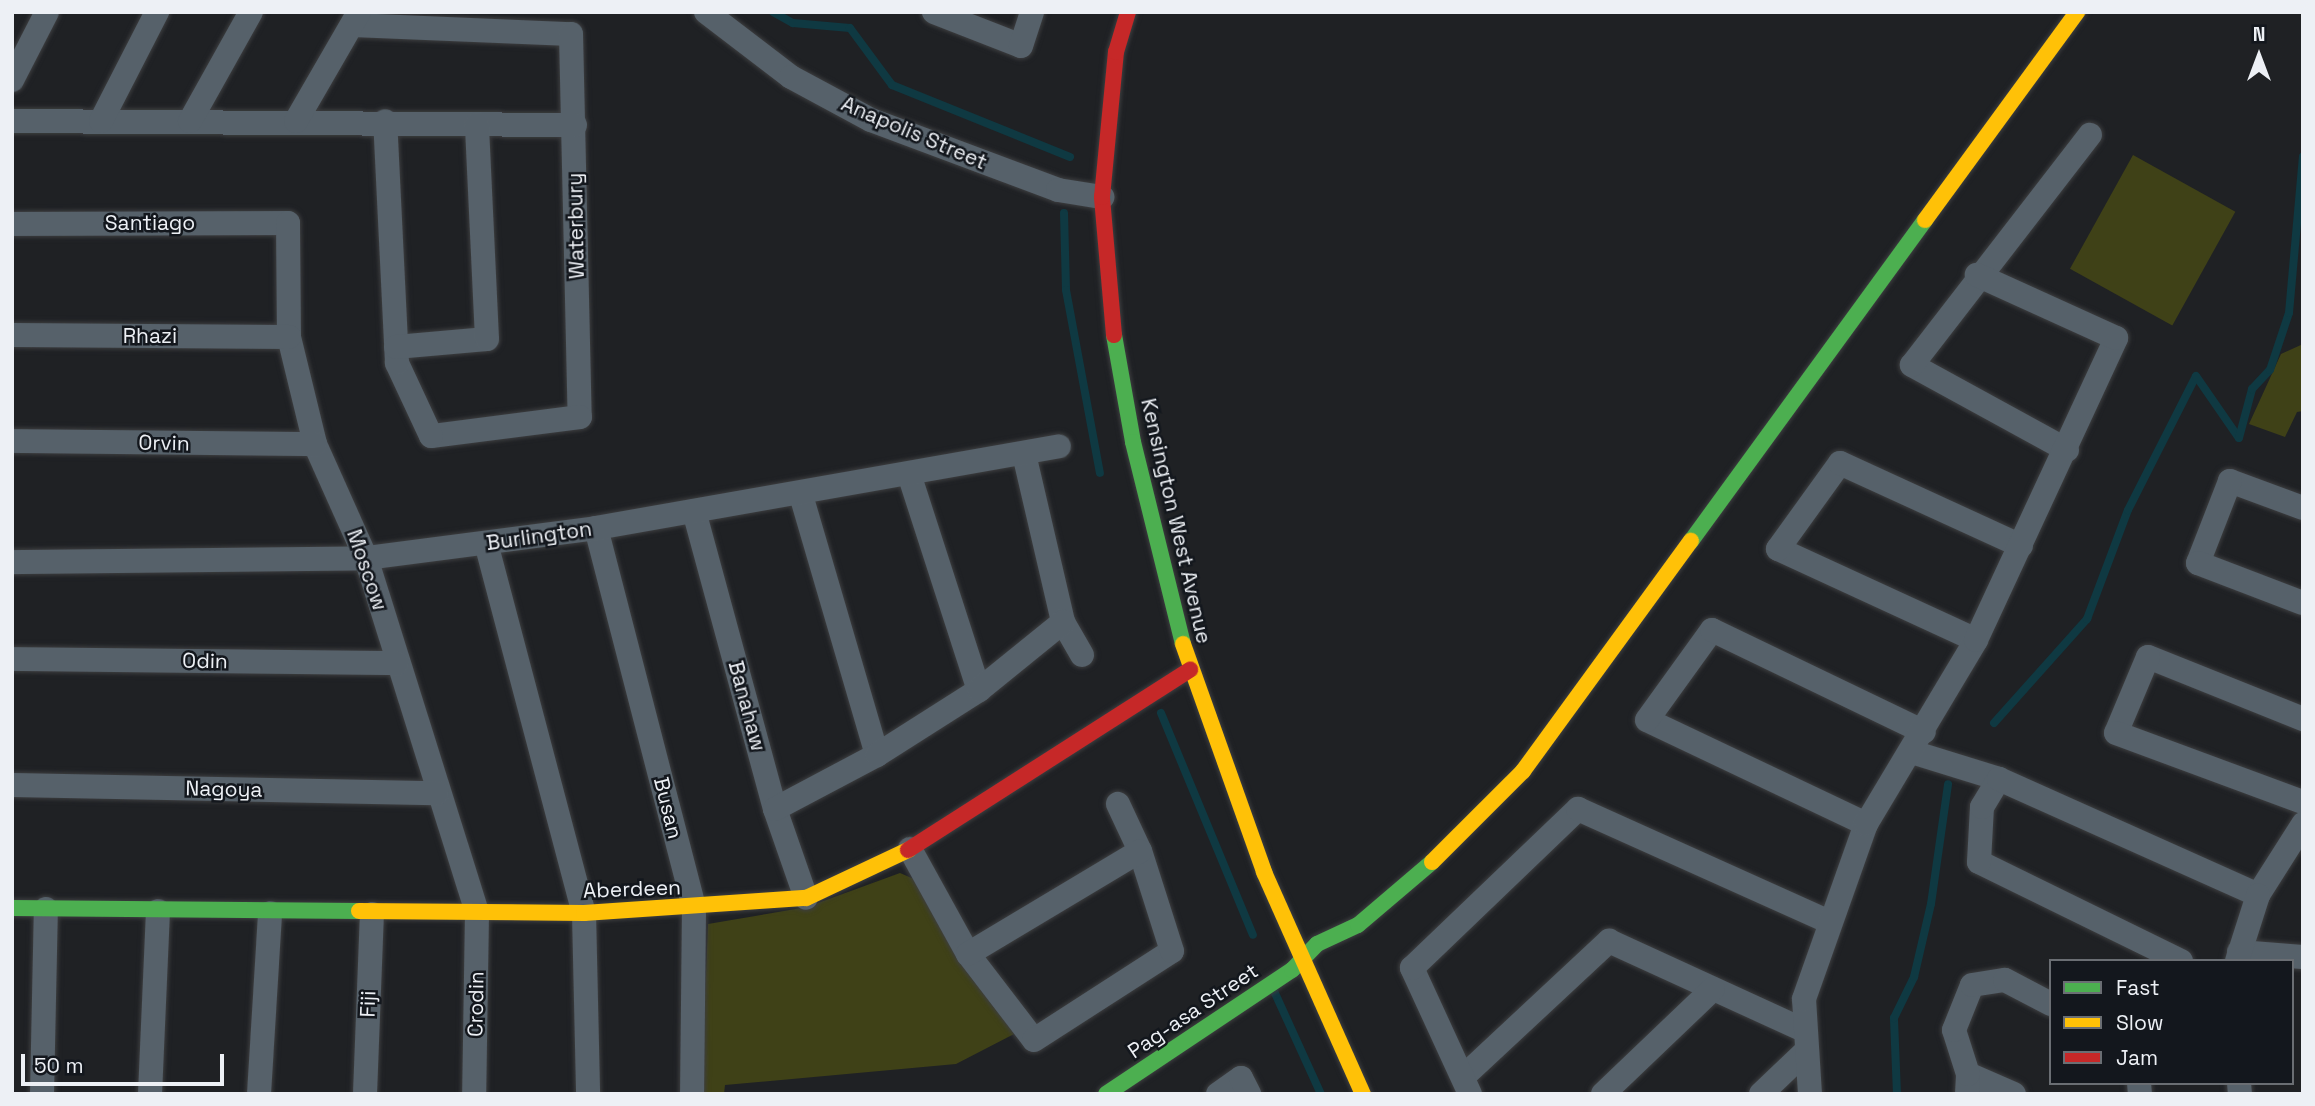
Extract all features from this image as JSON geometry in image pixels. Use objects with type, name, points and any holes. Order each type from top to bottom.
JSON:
[{"type":"street","points":[[12,80],[47,12]]},
{"type":"street","points":[[101,121],[157,12]]},
{"type":"street","points":[[190,121],[251,12]]},
{"type":"street","name":"Anapolis Street","points":[[706,12],[791,77],[871,120],[1058,190],[1102,197]]},
{"type":"street","points":[[934,12],[1021,46],[1032,12]]},
{"type":"street","name":"Kensington West Avenue","points":[[1128,12],[1116,52],[1102,197],[1110,307],[1133,442],[1190,670],[1302,960],[1363,1094]]},
{"type":"street","name":"Pag-asa Street","points":[[1106,1094],[1302,960],[1317,944],[1358,925],[1395,895],[1523,771],[2077,12]]},
{"type":"street","points":[[296,121],[356,18],[465,21]]},
{"type":"street","name":"Waterbury","points":[[396,347],[397,363],[431,436],[580,417],[571,34],[465,21]]},
{"type":"street","points":[[12,121],[385,121],[575,125]]},
{"type":"street","points":[[385,121],[396,347],[488,339],[477,124]]},
{"type":"street","points":[[2067,450],[1912,365],[1977,275],[2090,135]]},
{"type":"street","name":"Santiago","points":[[12,224],[288,223]]},
{"type":"street","name":"Moscow","points":[[288,223],[289,337],[315,444],[366,558],[437,793],[477,914]]},
{"type":"street","points":[[1810,1094],[1804,1041],[1804,999],[1866,824],[1918,742],[1976,640],[2067,450],[2116,338],[1977,275]]},
{"type":"street","name":"Rhazi","points":[[12,335],[289,337]]},
{"type":"street","name":"Orvin","points":[[12,441],[315,444]]},
{"type":"street","name":"Burlington","points":[[12,562],[366,558],[596,528],[801,495],[910,477],[1059,446]]},
{"type":"street","points":[[1024,454],[1063,622],[1082,655]]},
{"type":"street","points":[[1976,640],[1777,549],[1840,463],[2021,546]]},
{"type":"street","points":[[910,477],[979,690]]},
{"type":"street","points":[[2303,508],[2230,481],[2198,563],[2303,603]]},
{"type":"street","points":[[801,495],[877,755]]},
{"type":"street","name":"Banahaw","points":[[694,511],[775,809],[806,898]]},
{"type":"street","name":"Busan","points":[[596,528],[694,908],[692,1094]]},
{"type":"street","points":[[486,543],[584,913],[588,1094]]},
{"type":"street","points":[[775,809],[877,755],[979,690],[1063,622]]},
{"type":"street","points":[[1866,824],[1647,720],[1712,630],[1918,742],[2258,895]]},
{"type":"street","points":[[2303,719],[2148,657],[2116,733],[2303,802]]},
{"type":"street","name":"Odin","points":[[12,659],[397,663]]},
{"type":"street","name":"Aberdeen","points":[[12,908],[372,914],[584,913],[694,908],[806,898],[910,849],[1190,670]]},
{"type":"street","points":[[1999,779],[1982,807],[1979,862],[2177,959]]},
{"type":"street","name":"Nagoya","points":[[12,785],[437,793]]},
{"type":"street","points":[[910,849],[968,954],[1034,1041],[1172,951],[1140,851],[1118,804]]},
{"type":"street","points":[[1804,1041],[1713,989],[1609,941],[1467,1086],[1412,968],[1578,809],[1830,922]]},
{"type":"street","points":[[2303,824],[2292,858],[2258,895],[2238,956],[2303,957]]},
{"type":"street","points":[[968,954],[1140,851]]},
{"type":"street","points":[[42,1094],[46,909]]},
{"type":"street","points":[[150,1094],[158,911]]},
{"type":"street","points":[[259,1094],[270,913]]},
{"type":"street","name":"Fiji","points":[[365,1094],[372,914]]},
{"type":"street","name":"Crodin","points":[[474,1094],[477,914]]},
{"type":"street","points":[[2014,1094],[1967,1084],[1954,1030],[1972,985],[2005,980],[2049,1003]]},
{"type":"street","points":[[1603,1094],[1713,989]]},
{"type":"street","points":[[1761,1094],[1804,1041]]},
{"type":"street","points":[[1218,1094],[1241,1078],[1249,1094]]},
{"type":"green space","points":[[2133,155],[2235,212],[2172,325],[2070,269]]},
{"type":"green space","points":[[2303,344],[2303,411],[2297,412],[2285,437],[2249,424],[2281,354]]},
{"type":"green space","points":[[900,873],[914,879],[1016,1033],[956,1064],[725,1085],[724,1094],[701,1094],[708,924],[807,907]]},
{"type":"waterway","points":[[773,12],[793,23],[850,28],[892,85],[1070,157]]},
{"type":"waterway","points":[[1994,723],[2087,619],[2128,510],[2196,376],[2239,438],[2252,389],[2270,370],[2289,313],[2303,157]]},
{"type":"waterway","points":[[1064,213],[1066,290],[1100,473]]},
{"type":"waterway","points":[[1161,713],[1253,935]]},
{"type":"waterway","points":[[1897,1094],[1894,1018],[1914,977],[1931,904],[1948,784]]},
{"type":"waterway","points":[[1274,991],[1321,1094]]},
{"type":"traffic: fast","points":[[1691,541],[1925,220]]},
{"type":"traffic: fast","points":[[1114,335],[1133,442],[1183,644]]},
{"type":"traffic: fast","points":[[1106,1094],[1292,970],[1317,944],[1358,925],[1432,862]]},
{"type":"traffic: fast","points":[[12,908],[359,911]]},
{"type":"traffic: slow","points":[[1925,220],[2077,12]]},
{"type":"traffic: slow","points":[[1432,862],[1523,771],[1691,541]]},
{"type":"traffic: slow","points":[[1183,644],[1264,872],[1363,1094]]},
{"type":"traffic: slow","points":[[359,911],[584,913],[806,898],[908,850]]},
{"type":"traffic: jam","points":[[1114,335],[1102,197],[1116,52],[1128,12]]},
{"type":"traffic: jam","points":[[908,850],[1190,670]]}]
